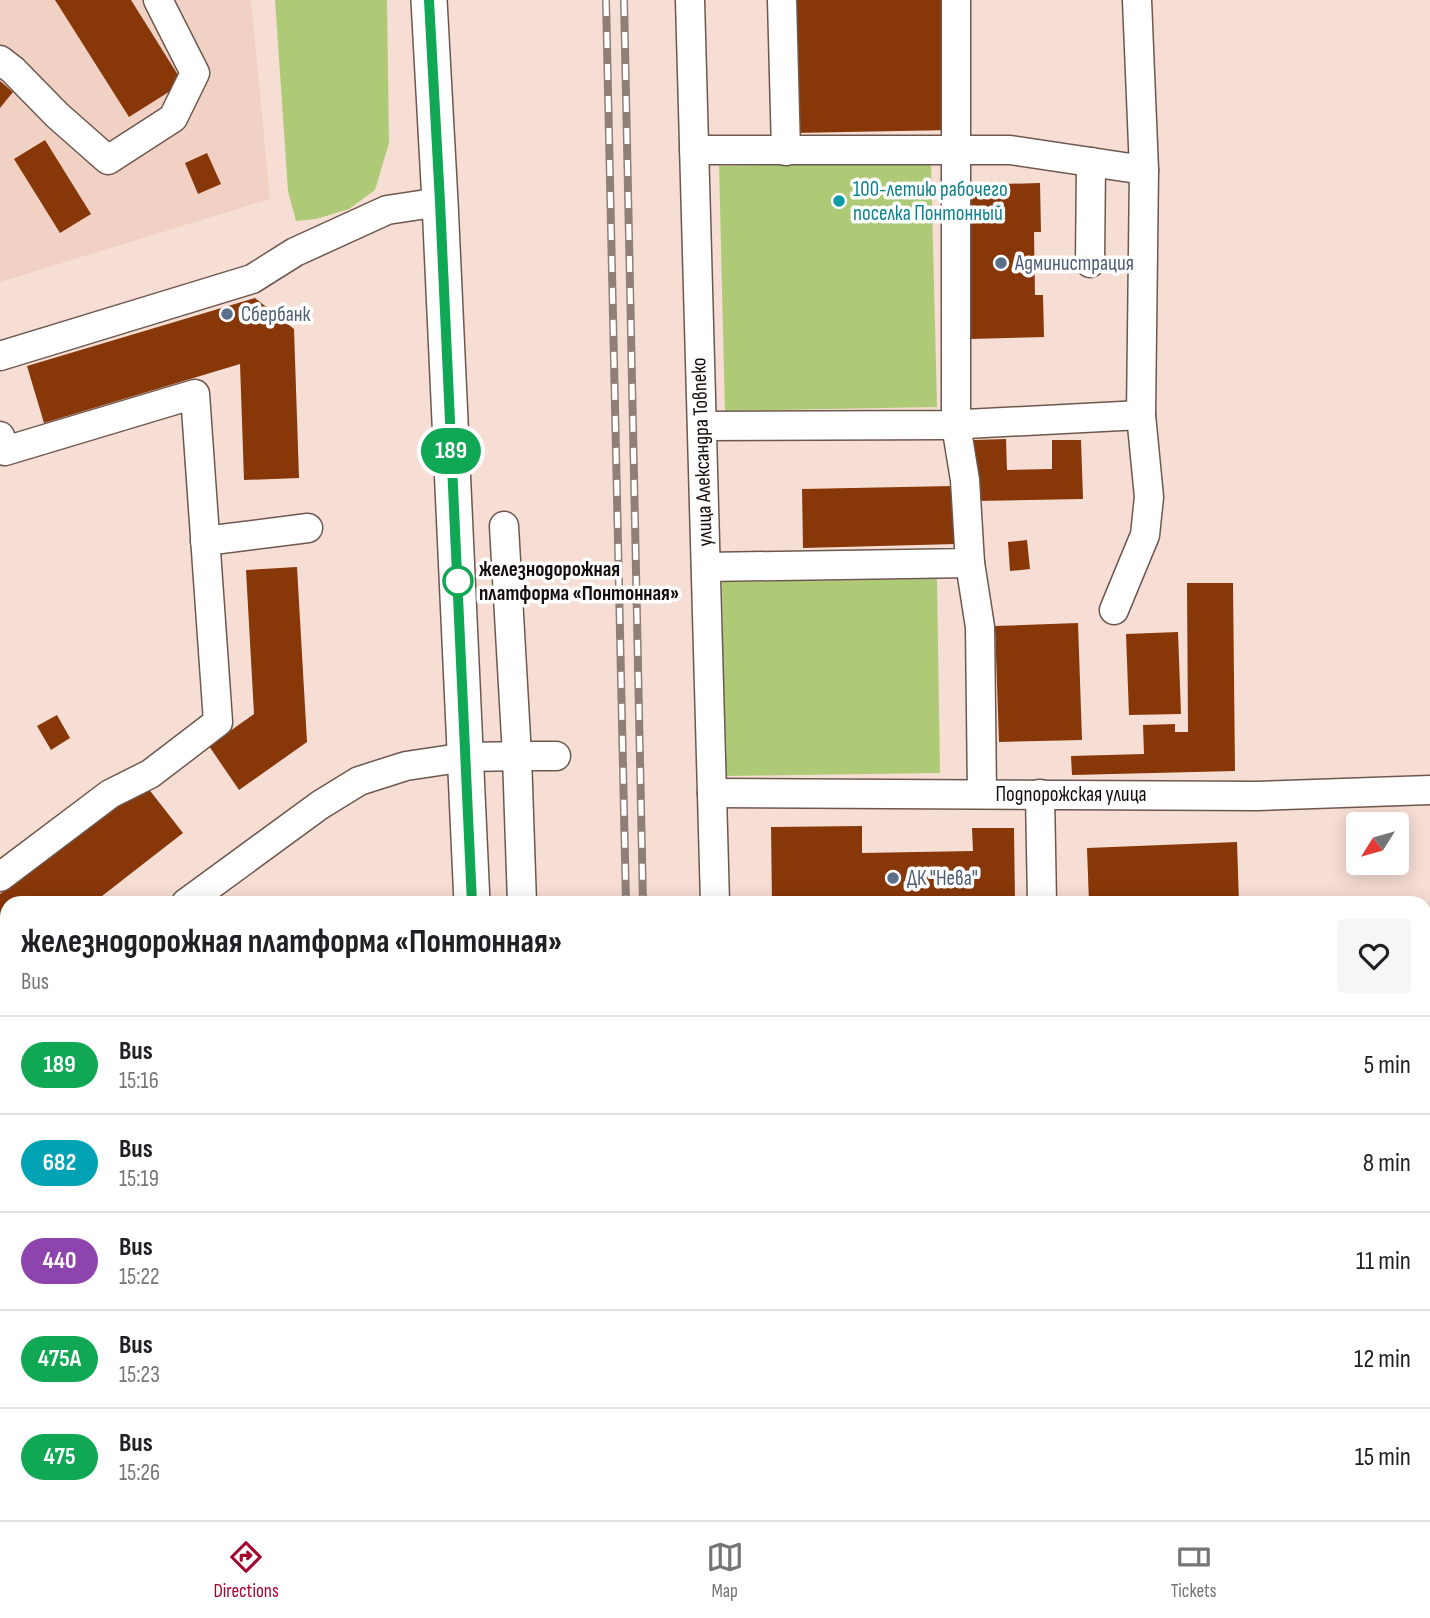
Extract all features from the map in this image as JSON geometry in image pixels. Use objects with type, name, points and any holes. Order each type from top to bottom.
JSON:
[{"type":"main road","points":[[429,0],[472,896]]},
{"type":"street","points":[[0,60],[108,160],[173,118],[195,73],[158,0]]},
{"type":"street","name":"улица Александра Товпеко","points":[[690,0],[715,896]]},
{"type":"street","points":[[782,0],[786,151]]},
{"type":"street","points":[[956,0],[956,425],[965,480],[970,563],[980,627],[982,794]]},
{"type":"street","points":[[1114,610],[1145,535],[1149,497],[1141,415],[1144,170],[1137,0]]},
{"type":"street","points":[[694,150],[1010,150],[1144,170]]},
{"type":"street","points":[[1090,263],[1091,162]]},
{"type":"street","points":[[0,356],[252,279],[295,253],[387,210],[440,202]]},
{"type":"street","points":[[0,436],[5,451],[195,394],[218,722],[150,774],[110,794],[0,877]]},
{"type":"street","points":[[702,426],[956,425],[1141,415]]},
{"type":"street","points":[[504,526],[522,896]]},
{"type":"street","points":[[205,541],[308,527]]},
{"type":"street","points":[[706,567],[970,563]]},
{"type":"street","points":[[196,896],[320,805],[359,781],[406,766],[466,757],[556,756]]},
{"type":"street","name":"Подпорожская улица","points":[[712,793],[1257,796],[1430,790]]},
{"type":"street","points":[[1041,794],[1042,896]]},
{"type":"shaded area","points":[[0,0],[251,0],[270,199],[0,282]]},
{"type":"green space","points":[[275,0],[387,0],[389,143],[375,190],[349,209],[316,219],[296,221],[288,191]]},
{"type":"green space","points":[[931,162],[937,407],[725,411],[719,166]]},
{"type":"green space","points":[[937,579],[940,773],[725,776],[722,582]]},
{"type":"building","points":[[55,0],[131,0],[183,83],[129,117]]},
{"type":"building","points":[[791,0],[949,0],[952,130],[794,133]]},
{"type":"building","points":[[0,81],[13,92],[0,108]]},
{"type":"building","points":[[45,140],[91,214],[60,233],[14,159]]},
{"type":"building","points":[[207,153],[221,184],[198,194],[185,163]]},
{"type":"building","name":"Администрация","points":[[1040,183],[1041,232],[1034,232],[1035,295],[1043,295],[1044,337],[968,339],[965,185]]},
{"type":"building","points":[[255,298],[294,329],[299,478],[244,480],[240,364],[44,423],[27,366]]},
{"type":"building","points":[[1006,439],[1007,470],[1052,469],[1052,440],[1081,440],[1083,499],[975,501],[974,440]]},
{"type":"building","points":[[954,486],[956,544],[803,548],[802,489]]},
{"type":"building","points":[[1027,540],[1030,569],[1010,571],[1008,542]]},
{"type":"building","points":[[297,567],[307,742],[239,790],[209,746],[254,714],[246,570]]},
{"type":"building","points":[[1187,583],[1233,583],[1235,771],[1072,775],[1071,756],[1144,754],[1143,725],[1175,724],[1175,732],[1188,732]]},
{"type":"building","points":[[1078,623],[1082,740],[999,742],[995,626]]},
{"type":"building","points":[[1178,632],[1181,714],[1129,715],[1126,634]]},
{"type":"building","points":[[57,715],[70,738],[51,750],[37,726]]},
{"type":"building","points":[[144,783],[183,833],[102,896],[0,894]]},
{"type":"building","name":"ДК \"Нева\"","points":[[862,826],[862,853],[973,851],[972,828],[1014,828],[1015,896],[772,896],[771,827]]},
{"type":"building","points":[[1237,842],[1239,896],[1089,896],[1087,848]]},
{"type":"railway","points":[[606,0],[626,896]]},
{"type":"railway","points":[[624,0],[643,896]]},
{"type":"bus line","name":"189","points":[[429,0],[472,896]]},
{"type":"place","name":"100-летию рабочего поселка Понтонный","points":[[839,201]]},
{"type":"place","name":"Администрация","points":[[1001,263]]},
{"type":"place","name":"Сбербанк","points":[[227,314]]},
{"type":"place","name":"железнодорожная платформа «Понтонная»","points":[[458,581]]},
{"type":"place","name":"ДК \"Нева\"","points":[[893,878]]}]
